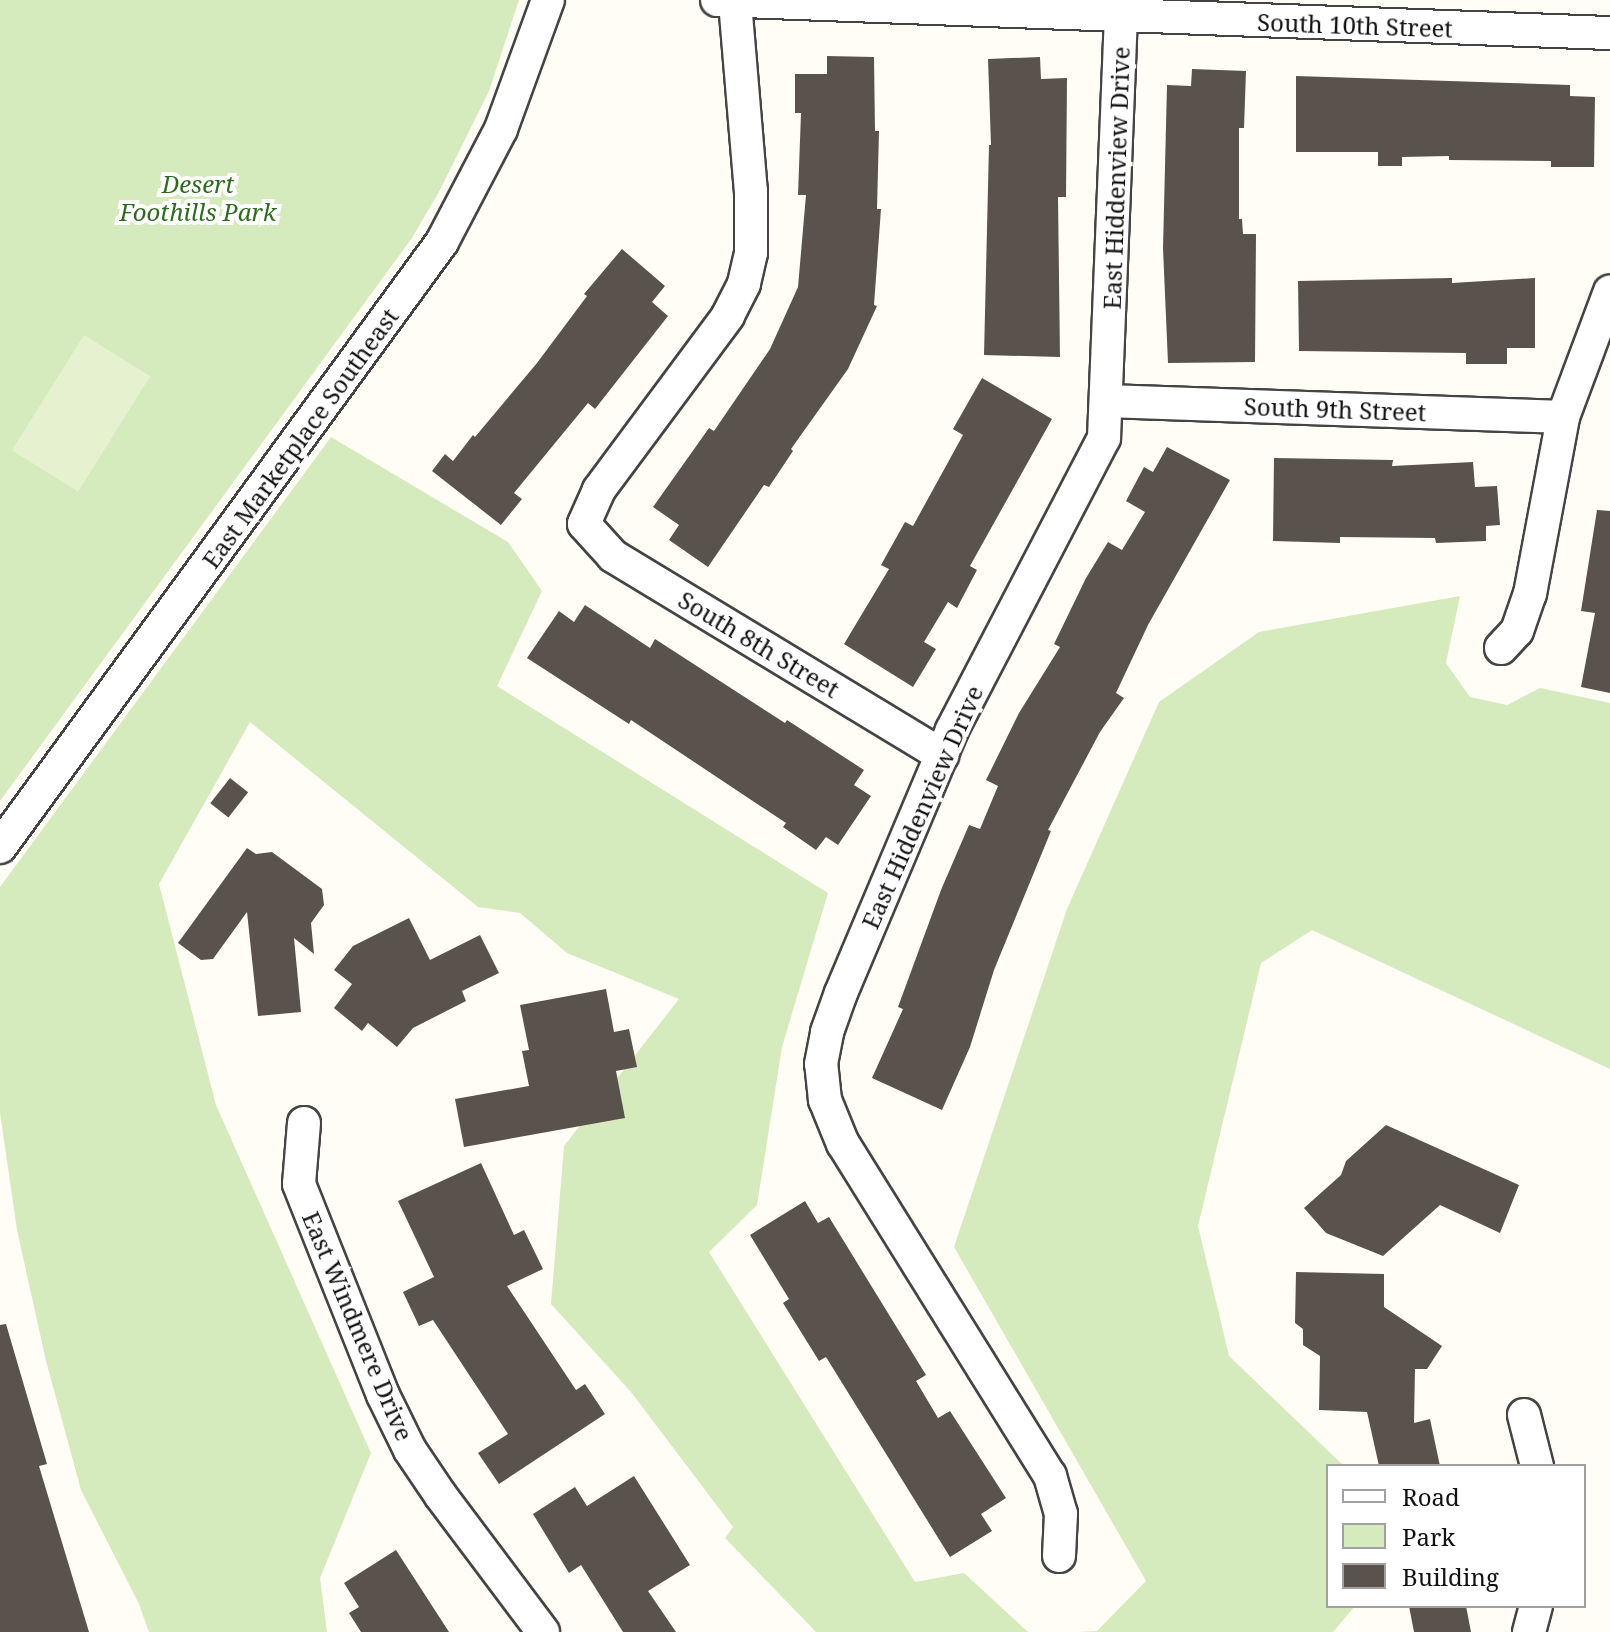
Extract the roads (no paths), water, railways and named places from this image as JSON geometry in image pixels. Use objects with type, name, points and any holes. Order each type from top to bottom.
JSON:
[{"type":"street","name":"East Marketplace Southeast","points":[[0,847],[442,242],[501,129],[548,0]]},
{"type":"street","name":"South 10th Street","points":[[726,1],[906,2],[1121,16],[1281,12],[1610,33]]},
{"type":"street","name":"South 8th Street","points":[[726,1],[751,191],[751,253],[744,284],[728,316],[599,490],[584,524],[613,556],[942,755]]},
{"type":"street","name":"East Hiddenview Drive","points":[[1059,1556],[1061,1514],[1050,1476],[843,1144],[825,1100],[821,1064],[827,1032],[942,755],[1104,438],[1108,401],[1121,16]]},
{"type":"street","points":[[1501,648],[1517,631],[1530,594],[1563,417],[1610,291]]},
{"type":"street","name":"South 9th Street","points":[[1108,401],[1563,417]]},
{"type":"street","name":"East Windmere Drive","points":[[304,1123],[299,1184],[383,1395],[410,1450],[543,1632]]},
{"type":"street","points":[[1524,1415],[1536,1464]]},
{"type":"street","points":[[1529,1632],[1535,1608]]},
{"type":"park label","name":"Desert Foothills Park","points":[[198,198]]}]
